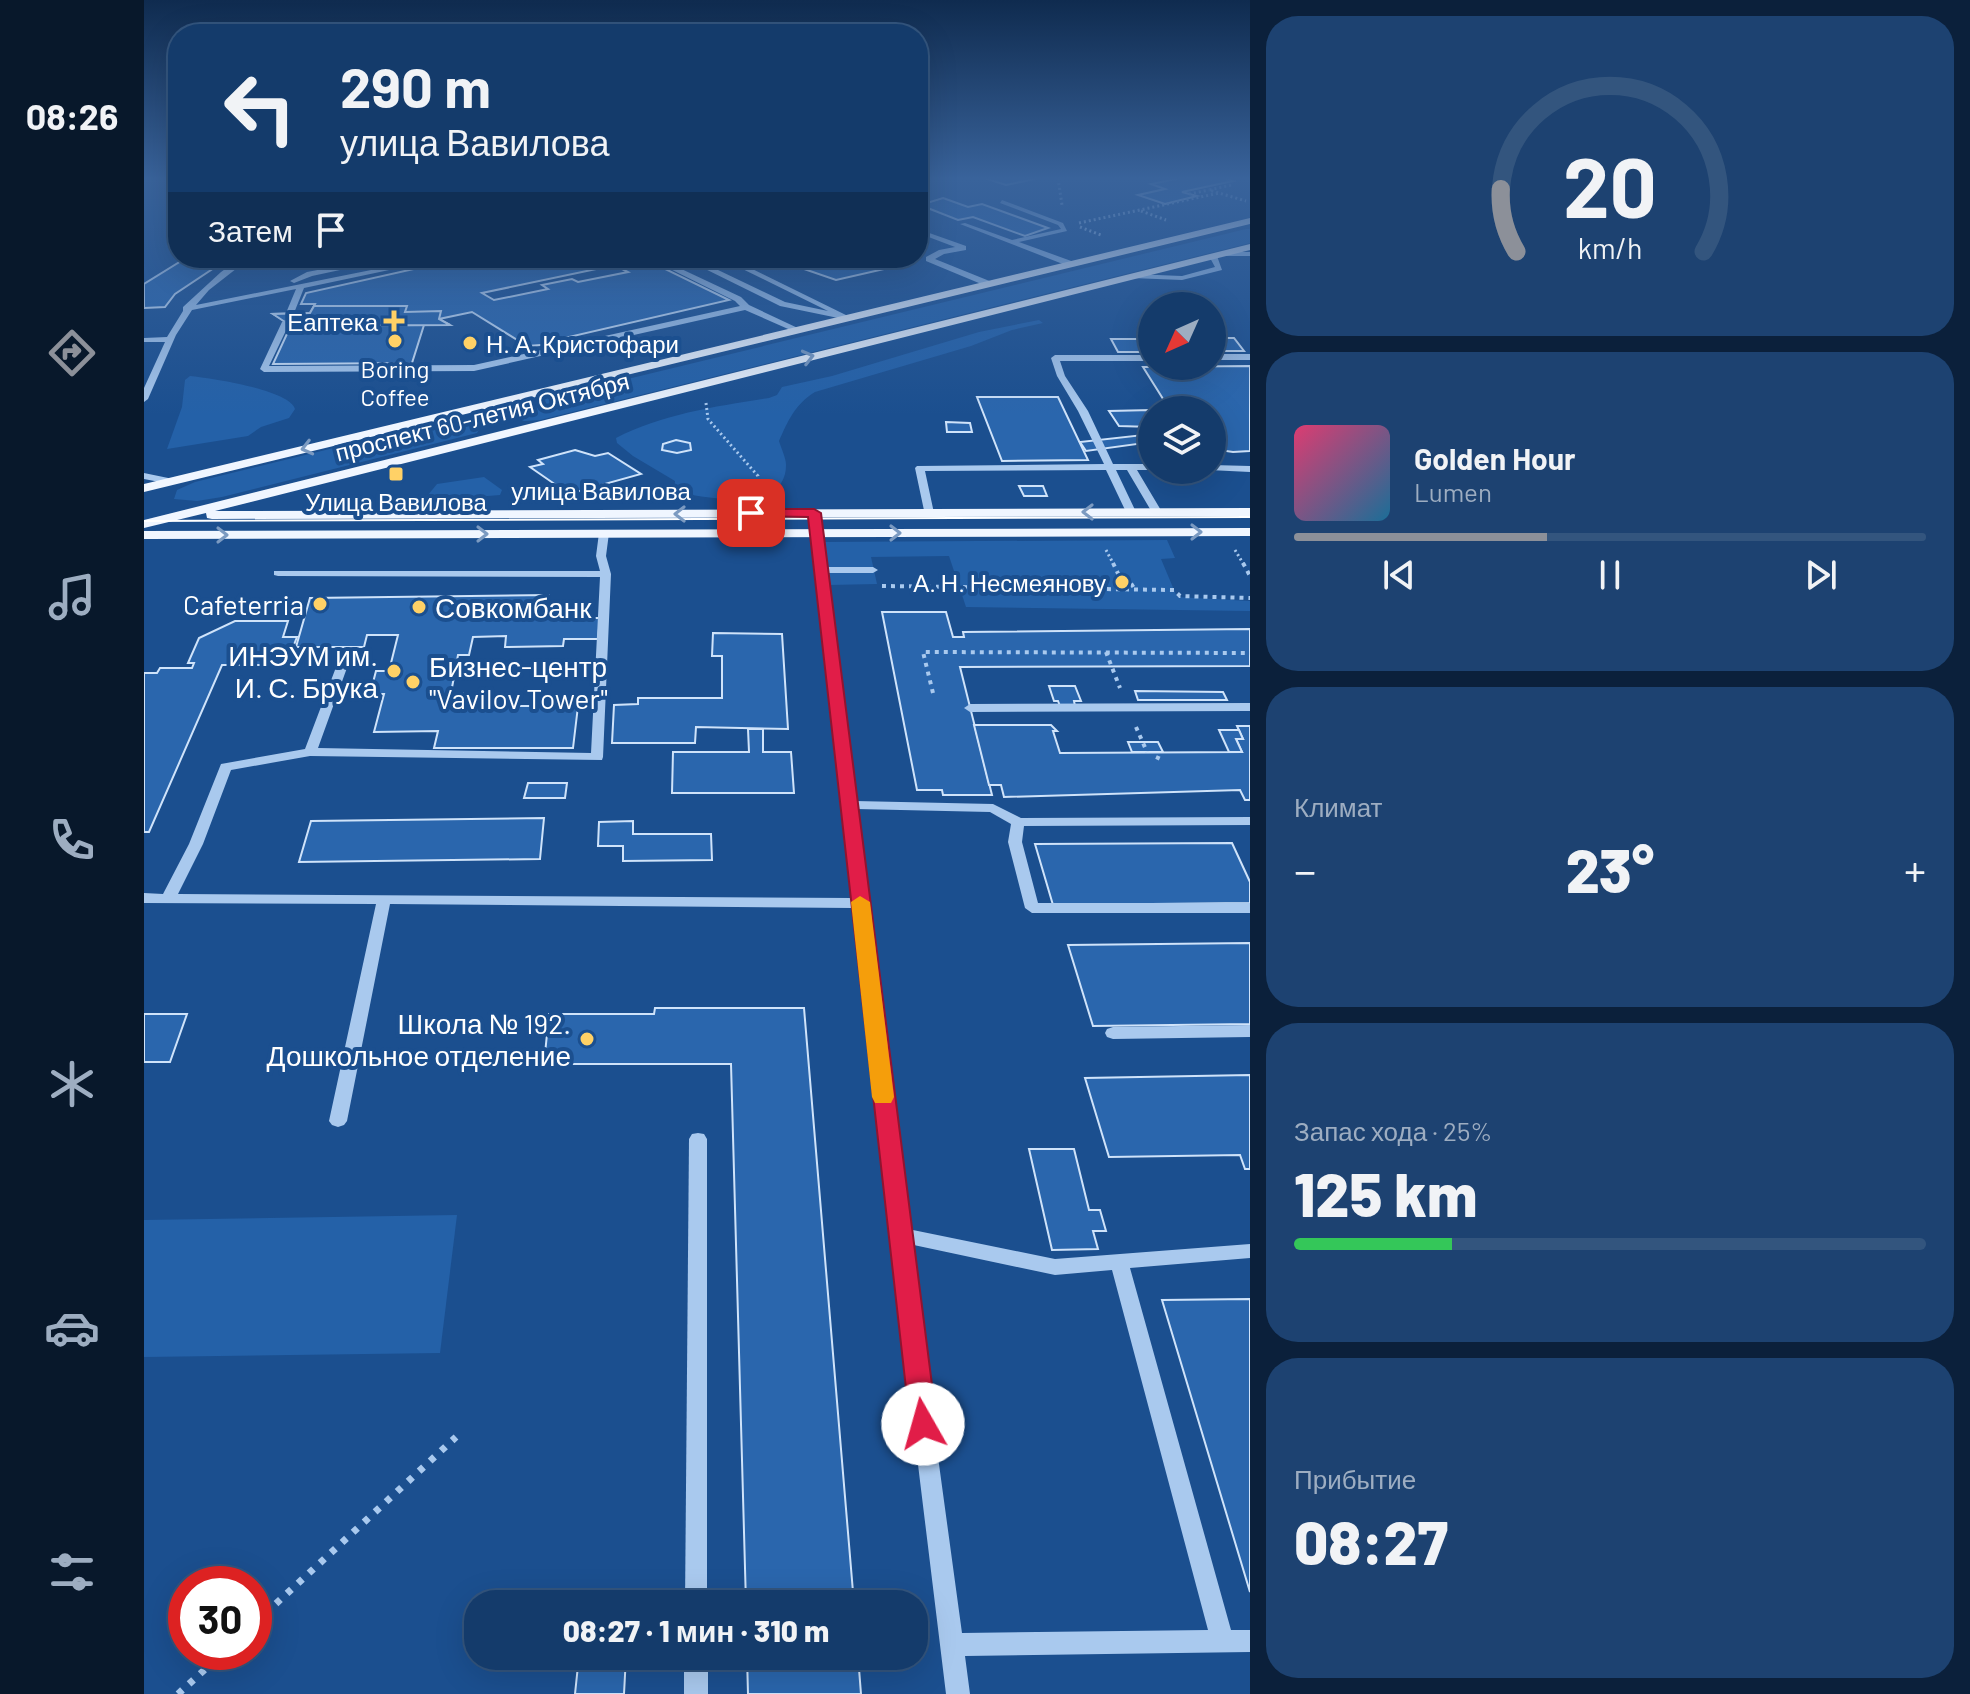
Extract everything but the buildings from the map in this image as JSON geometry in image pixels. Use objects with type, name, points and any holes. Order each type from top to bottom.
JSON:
[{"type":"main road","name":"проспект 60-летия Октября","points":[[144,488],[1100,257]]},
{"type":"main road","name":"проспект 60-летия Октября","points":[[144,524],[1209,257]]},
{"type":"main road","points":[[317,479],[290,492],[288,499],[296,506],[330,515]]},
{"type":"main road","name":"улица Вавилова","points":[[144,514],[1250,512]]},
{"type":"main road","name":"улица Вавилова","points":[[144,535],[1250,532]]},
{"type":"street","points":[[929,259],[933,257]]},
{"type":"street","points":[[1052,257],[1071,264]]},
{"type":"street","points":[[929,259],[989,284]]},
{"type":"street","points":[[144,399],[168,339],[186,309],[212,281],[231,268]]},
{"type":"street","points":[[186,309],[228,295],[341,268]]},
{"type":"street","points":[[186,309],[392,268]]},
{"type":"street","points":[[673,268],[738,299],[746,307],[798,330]]},
{"type":"street","points":[[708,268],[783,304],[848,318]]},
{"type":"street","points":[[746,268],[848,318]]},
{"type":"street","points":[[301,286],[264,369],[474,368],[746,307]]},
{"type":"street","points":[[144,340],[168,339]]},
{"type":"street","points":[[1226,357],[1250,357]]},
{"type":"street","points":[[1131,512],[1083,411],[1061,376],[1055,358],[1138,358]]},
{"type":"street","points":[[1130,466],[1157,512]]},
{"type":"street","points":[[929,513],[920,468],[1138,466]]},
{"type":"street","points":[[1226,468],[1250,469]]},
{"type":"street","points":[[144,476],[170,481]]},
{"type":"street","points":[[814,513],[899,1235],[958,1694]]},
{"type":"street","points":[[168,898],[196,844],[226,767],[310,752],[597,757],[606,574],[601,556],[604,533]]},
{"type":"street","points":[[821,570],[873,570]]},
{"type":"street","points":[[278,573],[606,574]]},
{"type":"street","points":[[310,752],[342,665]]},
{"type":"street","points":[[970,708],[1250,707]]},
{"type":"street","points":[[848,805],[993,808],[1018,822],[1250,821]]},
{"type":"street","points":[[1018,822],[1015,842],[1032,908],[1250,908]]},
{"type":"street","points":[[144,898],[860,903]]},
{"type":"street","points":[[338,1121],[384,899]]},
{"type":"street","points":[[1113,1033],[1250,1031]]},
{"type":"street","points":[[696,1590],[698,1139]]},
{"type":"street","points":[[899,1235],[1055,1267],[1250,1251]]},
{"type":"street","points":[[1119,1262],[1223,1641]]},
{"type":"street","points":[[951,1645],[1250,1641]]},
{"type":"street","points":[[696,1670],[696,1694]]},
{"type":"path","points":[[706,403],[708,419],[758,476],[760,503]]},
{"type":"path","points":[[1100,539],[1121,581]]},
{"type":"path","points":[[1234,549],[1250,576]]},
{"type":"path","points":[[1118,589],[1114,581],[1130,582],[1135,589]]},
{"type":"path","points":[[881,584],[1174,590],[1180,596],[1250,598]]},
{"type":"path","points":[[933,693],[923,652],[1250,653]]},
{"type":"path","points":[[1106,652],[1114,670]]},
{"type":"path","points":[[1156,757],[1163,760]]},
{"type":"path","points":[[272,1607],[456,1437]]},
{"type":"path","points":[[178,1694],[204,1670]]},
{"type":"shaded area","points":[[1130,257],[1194,257],[540,420],[524,421],[508,413],[512,407]]},
{"type":"shaded area","points":[[1039,320],[1043,323],[815,392],[797,408],[779,441],[786,462],[782,481],[773,491],[759,497],[723,499],[674,492],[675,481],[617,443],[616,438],[671,417],[769,398],[777,395],[782,387],[832,376],[979,332]]},
{"type":"shaded area","points":[[190,376],[265,391],[290,402],[295,409],[289,418],[261,427],[248,436],[167,449],[182,407],[185,380]]},
{"type":"shaded area","points":[[463,419],[481,426],[477,433],[222,497],[197,501],[174,499],[177,490],[195,482],[448,420]]},
{"type":"shaded area","points":[[484,477],[502,490],[500,495],[451,499],[428,495],[437,484]]},
{"type":"shaded area","points":[[1167,540],[1175,558],[1161,559],[1177,597],[1250,601],[1250,611],[966,607],[949,556],[871,557],[877,584],[829,585],[823,542]]},
{"type":"shaded area","points":[[457,1215],[440,1353],[144,1357],[144,1220]]},
{"type":"tram line","points":[[144,521],[1250,517]]},
{"type":"slow traffic","points":[[860,902],[883,1097]]},
{"type":"place","name":"Еаптека","points":[[394,321]]},
{"type":"place","name":"Boring Coffee","points":[[395,341]]},
{"type":"place","name":"Н. А. Кристофари","points":[[470,343]]},
{"type":"place","name":"Улица Вавилова","points":[[396,474]]},
{"type":"place","name":"А. Н. Несмеянову","points":[[1122,582]]},
{"type":"place","name":"Cafeterria","points":[[320,604]]},
{"type":"place","name":"Совкомбанк","points":[[419,607]]},
{"type":"place","name":"ИНЭУМ им. И. С. Брука","points":[[394,671]]},
{"type":"place","name":"Бизнес-центр \"Vavilov Tower\"","points":[[413,682]]},
{"type":"place","name":"Школа № 192. Дошкольное отделение","points":[[587,1039]]},
{"type":"route","points":[[751,513],[814,513],[923,1424]]}]
